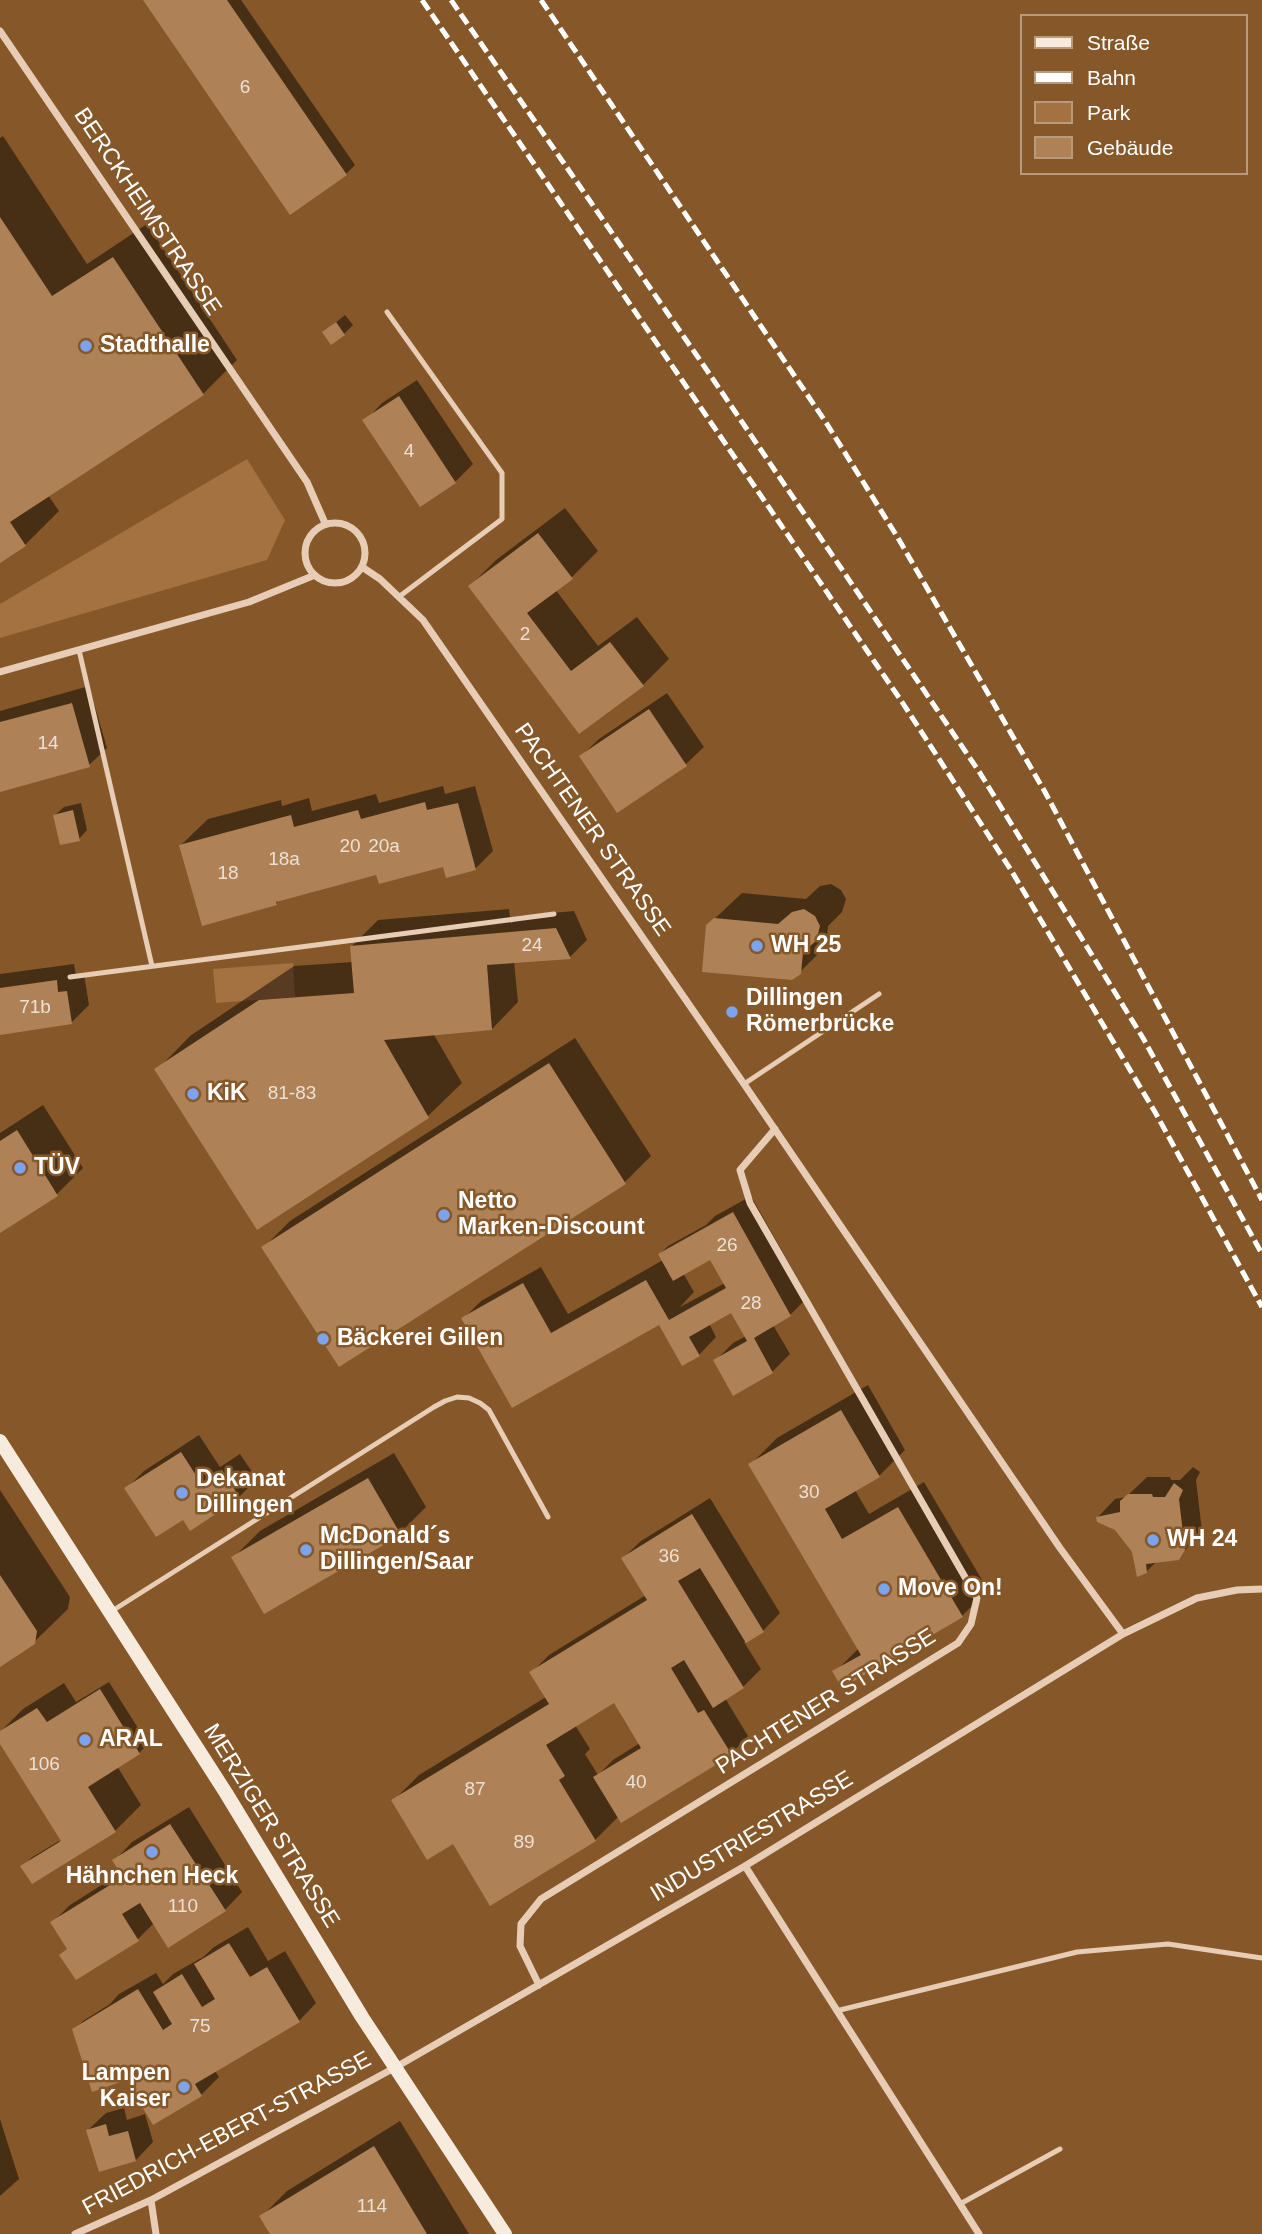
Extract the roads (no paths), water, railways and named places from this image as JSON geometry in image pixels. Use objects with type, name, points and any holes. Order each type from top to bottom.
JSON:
[{"type":"main road","name":"MERZIGER STRASSE","points":[[0,1441],[226,1793],[362,2017],[505,2234]]},
{"type":"street","name":"BERCKHEIMSTRASSE","points":[[0,31],[307,482],[325,523]]},
{"type":"street","points":[[325,523],[346,524],[362,537],[366,557],[362,567],[356,575],[340,583],[322,581],[308,567],[304,557],[309,537],[316,528],[325,523]]},
{"type":"street","name":"PACHTENER STRASSE","points":[[362,567],[400,596],[423,620],[775,1129],[1060,1548],[1123,1634]]},
{"type":"street","points":[[0,671],[249,602],[314,575]]},
{"type":"street","name":"PACHTENER STRASSE","points":[[539,1985],[520,1946],[520,1924],[541,1899],[958,1643],[971,1624],[977,1598],[750,1203],[740,1170],[775,1129]]},
{"type":"street","name":"INDUSTRIESTRASSE","points":[[396,2067],[745,1866],[1123,1634],[1197,1598],[1237,1590],[1262,1589]]},
{"type":"street","points":[[745,1866],[979,2234]]},
{"type":"street","name":"FRIEDRICH-EBERT-STRASSE","points":[[75,2234],[151,2200],[396,2067]]},
{"type":"street","points":[[151,2200],[156,2234]]},
{"type":"lane","points":[[387,312],[502,473],[502,519],[400,596]]},
{"type":"lane","points":[[79,650],[152,966]]},
{"type":"lane","points":[[70,976],[554,915]]},
{"type":"lane","points":[[744,1084],[880,994]]},
{"type":"lane","points":[[110,1613],[445,1401],[457,1397],[469,1398],[489,1410],[548,1517]]},
{"type":"lane","points":[[836,2011],[1077,1952],[1168,1944],[1262,1958]]},
{"type":"lane","points":[[960,2204],[1060,2149]]},
{"type":"railway","points":[[422,0],[902,702],[1011,870],[1155,1112],[1262,1307]]},
{"type":"railway","points":[[451,0],[702,363],[980,773],[1143,1038],[1262,1254]]},
{"type":"railway","points":[[541,0],[827,424],[898,538],[1045,792],[1262,1200]]},
{"type":"place","name":"Stadthalle","points":[[86,346]]},
{"type":"place","name":"WH 25","points":[[757,946]]},
{"type":"place","name":"Dillingen Römerbrücke","points":[[732,1012]]},
{"type":"place","name":"KiK","points":[[193,1094]]},
{"type":"place","name":"TÜV","points":[[20,1168]]},
{"type":"place","name":"Netto Marken-Discount","points":[[444,1215]]},
{"type":"place","name":"Bäckerei Gillen","points":[[323,1339]]},
{"type":"place","name":"Dekanat Dillingen","points":[[182,1493]]},
{"type":"place","name":"WH 24","points":[[1153,1540]]},
{"type":"place","name":"McDonald´s Dillingen/Saar","points":[[306,1550]]},
{"type":"place","name":"Move On!","points":[[884,1589]]},
{"type":"place","name":"ARAL","points":[[85,1740]]},
{"type":"place","name":"Hähnchen Heck","points":[[152,1852]]},
{"type":"place","name":"Lampen Kaiser","points":[[184,2087]]}]
